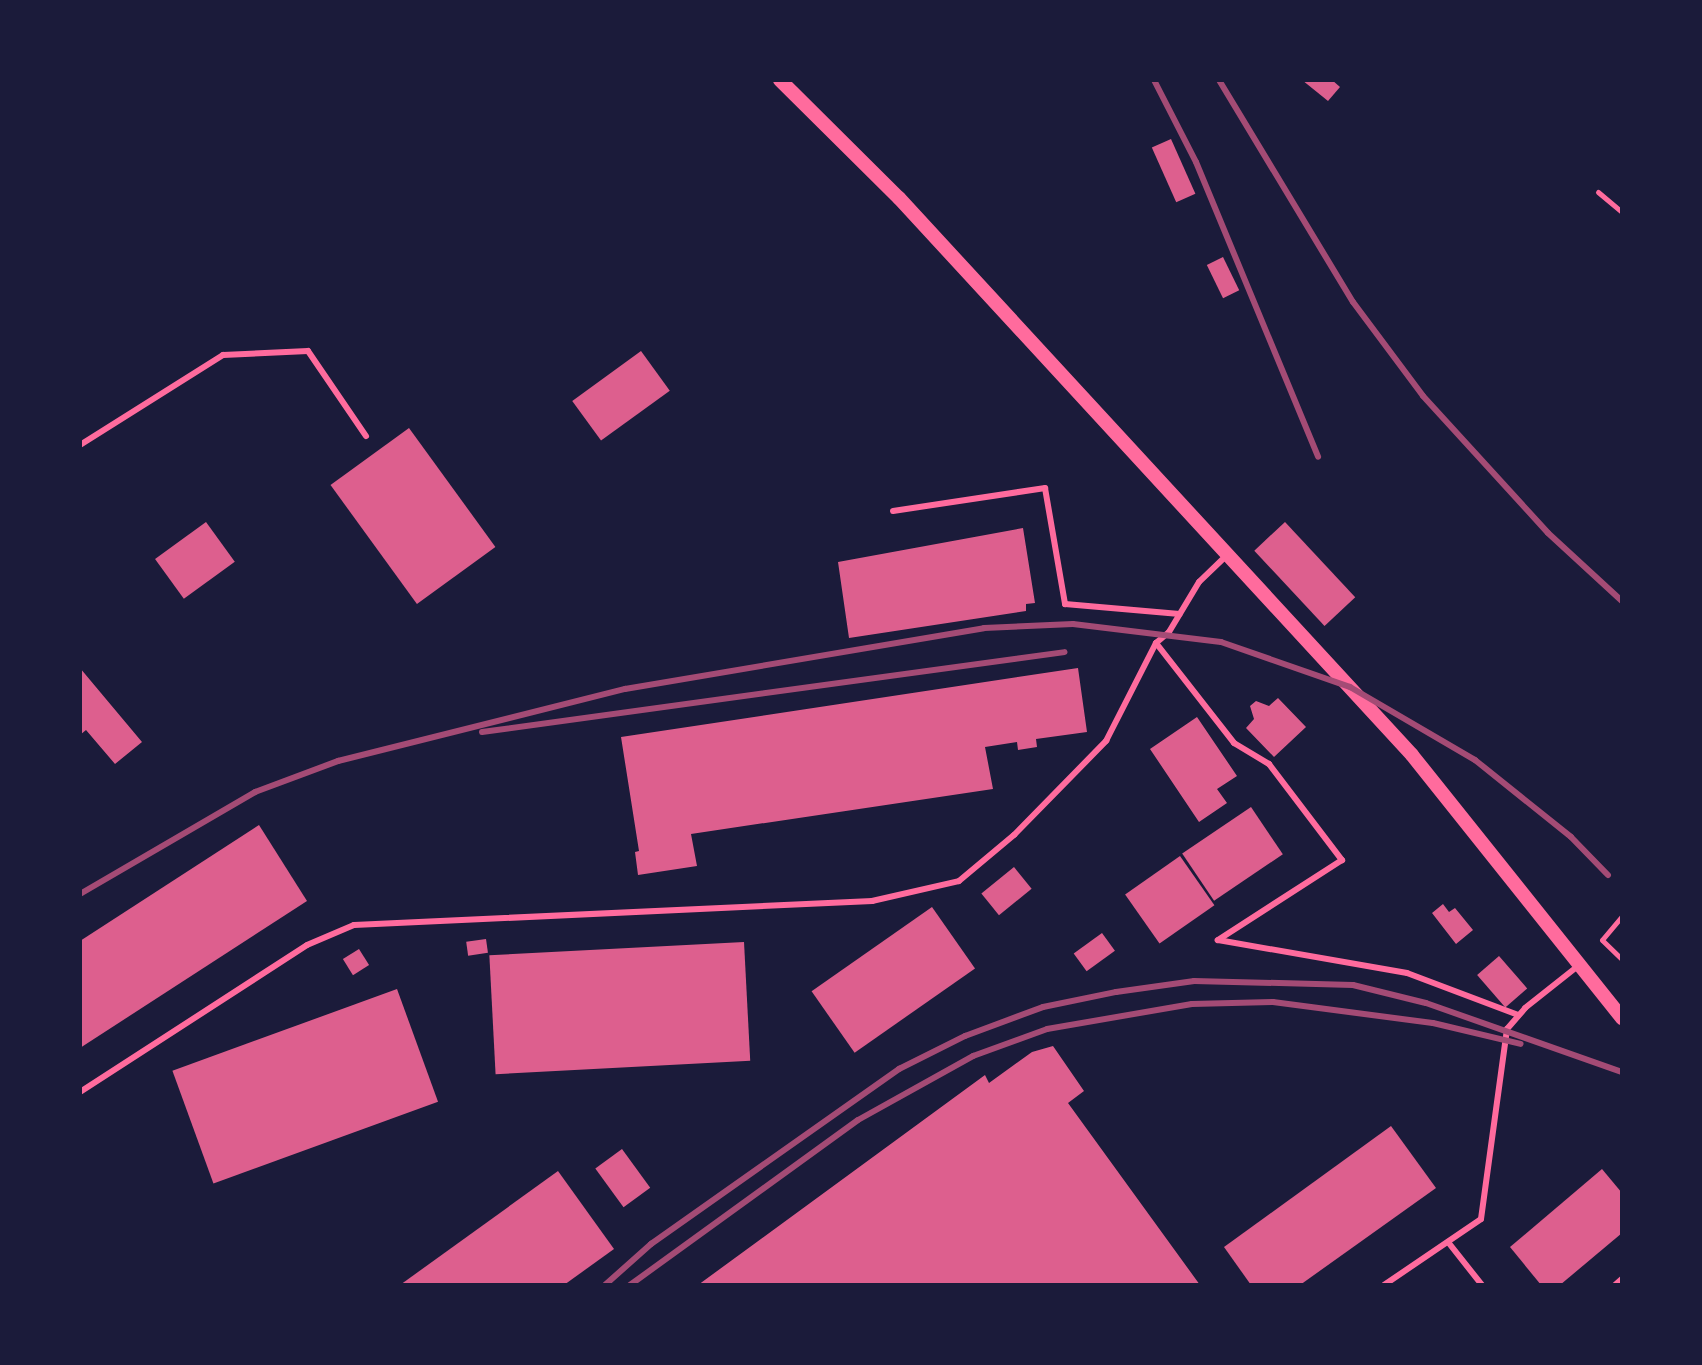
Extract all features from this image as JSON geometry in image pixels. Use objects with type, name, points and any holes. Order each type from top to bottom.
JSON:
[{"type":"street","points":[[780,80],[899,198],[1412,755],[1622,1018]]},
{"type":"lane","points":[[80,445],[223,355],[308,351],[366,436]]},
{"type":"lane","points":[[893,511],[1045,488],[1065,604],[1180,614]]},
{"type":"lane","points":[[80,1092],[307,945],[354,925],[872,901],[959,881],[1014,835],[1106,741],[1156,643],[1180,614],[1199,582],[1227,555]]},
{"type":"lane","points":[[1156,643],[1234,743],[1269,764],[1342,860],[1218,940],[1407,973],[1518,1015]]},
{"type":"lane","points":[[1384,1285],[1481,1219],[1504,1040],[1518,1015],[1578,966]]},
{"type":"lane","points":[[1448,1242],[1482,1285]]},
{"type":"lane","points":[[1615,1285],[1622,1279]]},
{"type":"path","points":[[1598,192],[1622,212]]},
{"type":"path","points":[[1622,916],[1602,940],[1622,959]]},
{"type":"building","points":[[1302,80],[1332,80],[1340,87],[1328,101]]},
{"type":"building","points":[[1171,139],[1195,194],[1176,202],[1152,148]]},
{"type":"building","points":[[1223,257],[1239,290],[1223,298],[1207,265]]},
{"type":"building","points":[[641,351],[670,391],[601,441],[572,401]]},
{"type":"building","points":[[409,428],[495,547],[417,604],[331,485]]},
{"type":"building","points":[[206,522],[235,562],[184,599],[155,559]]},
{"type":"building","points":[[1285,522],[1355,597],[1325,626],[1254,551]]},
{"type":"building","points":[[1023,528],[1035,603],[1026,604],[1026,611],[849,638],[838,562]]},
{"type":"building","points":[[80,668],[142,742],[115,764],[86,730],[80,735]]},
{"type":"building","points":[[1078,668],[1087,732],[1036,739],[1037,747],[1018,750],[1017,742],[985,747],[993,789],[691,834],[697,866],[638,875],[635,852],[639,851],[621,737]]},
{"type":"building","points":[[1278,698],[1306,727],[1274,757],[1246,728],[1254,719],[1250,706],[1256,701],[1269,706]]},
{"type":"building","points":[[1197,717],[1237,776],[1217,789],[1227,803],[1199,822],[1150,749]]},
{"type":"building","points":[[1251,807],[1283,854],[1214,901],[1182,853]]},
{"type":"building","points":[[259,825],[307,901],[80,1048],[80,941]]},
{"type":"building","points":[[1180,856],[1214,905],[1160,944],[1125,894]]},
{"type":"building","points":[[1014,867],[1032,889],[999,915],[981,893]]},
{"type":"building","points":[[1443,904],[1449,912],[1455,908],[1473,930],[1456,944],[1432,913]]},
{"type":"building","points":[[932,907],[975,968],[855,1053],[812,991]]},
{"type":"building","points":[[1102,933],[1115,951],[1087,971],[1074,954]]},
{"type":"building","points":[[486,939],[488,953],[468,956],[466,942]]},
{"type":"building","points":[[744,942],[750,1061],[496,1074],[489,955]]},
{"type":"building","points":[[359,949],[369,965],[353,975],[343,959]]},
{"type":"building","points":[[1499,956],[1527,988],[1505,1007],[1477,975]]},
{"type":"building","points":[[397,989],[438,1102],[213,1184],[172,1071]]},
{"type":"building","points":[[1053,1046],[1084,1091],[1068,1103],[1200,1285],[698,1285],[985,1075],[989,1083],[1032,1052]]},
{"type":"building","points":[[1391,1126],[1436,1188],[1300,1285],[1251,1285],[1224,1247]]},
{"type":"building","points":[[622,1149],[650,1188],[624,1207],[595,1168]]},
{"type":"building","points":[[1602,1169],[1622,1193],[1622,1233],[1560,1285],[1541,1285],[1510,1247]]},
{"type":"building","points":[[558,1171],[614,1249],[564,1285],[400,1285]]},
{"type":"railway","points":[[1154,80],[1196,162],[1318,457]]},
{"type":"railway","points":[[1219,80],[1353,302],[1423,396],[1548,533],[1622,601]]},
{"type":"railway","points":[[80,894],[255,792],[338,761],[625,689],[984,628],[1073,624],[1221,642],[1350,687],[1475,760],[1571,837],[1608,875]]},
{"type":"railway","points":[[482,732],[1065,652]]},
{"type":"railway","points":[[605,1285],[651,1244],[899,1069],[965,1036],[1043,1007],[1194,981],[1353,985],[1426,1003],[1622,1072]]},
{"type":"railway","points":[[630,1285],[858,1120],[973,1056],[1047,1029],[1192,1004],[1273,1002],[1433,1023],[1521,1044]]}]
